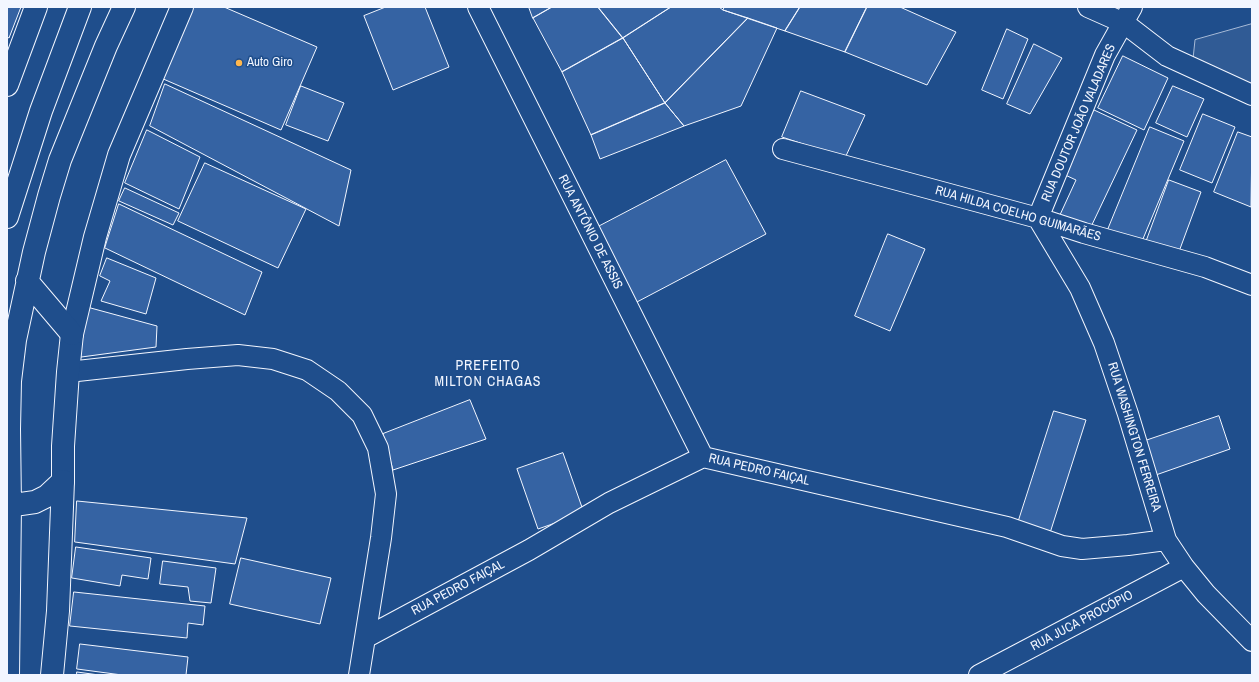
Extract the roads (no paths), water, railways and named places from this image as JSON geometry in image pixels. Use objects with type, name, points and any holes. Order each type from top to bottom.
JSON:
[{"type":"main road","points":[[7,85],[36,7]]},
{"type":"main road","points":[[7,217],[41,111],[80,7]]},
{"type":"main road","points":[[8,675],[10,381],[15,340],[27,281],[60,160],[106,46],[124,7]]},
{"type":"main road","points":[[52,675],[58,603],[63,446],[72,334],[95,237],[119,155],[182,7]]},
{"type":"main road","points":[[27,281],[72,334]]},
{"type":"main road","points":[[9,506],[35,502],[47,496],[63,481]]},
{"type":"street","name":"RUA ANTÔNIO DE ASSIS","points":[[478,7],[703,457]]},
{"type":"street","points":[[1088,7],[1128,15],[1167,56],[1252,95]]},
{"type":"street","name":"RUA DOUTOR JOÃO VALADARES","points":[[1038,218],[1105,54],[1128,15]]},
{"type":"street","name":"RUA HILDA COELHO GUIMARÃES","points":[[783,149],[1038,218],[1084,233],[1205,267],[1252,284]]},
{"type":"street","name":"RUA WASHINGTON FERREIRA","points":[[1038,218],[1080,288],[1104,343],[1128,414],[1166,540],[1184,567],[1206,594],[1252,641]]},
{"type":"street","points":[[68,372],[238,355],[273,359],[307,370],[338,390],[362,416],[378,448],[386,494],[382,538],[359,675]]},
{"type":"street","name":"RUA PEDRO FAIÇAL","points":[[365,638],[528,550],[609,503],[703,457],[1007,527],[1062,546],[1082,549],[1128,546],[1166,540]]},
{"type":"street","name":"RUA JUCA PROCÓPIO","points":[[979,675],[1184,567]]},
{"type":"place","name":"Auto Giro","points":[[239,63]]},
{"type":"district","name":"PREFEITO MILTON CHAGAS","points":[[488,374]]}]
